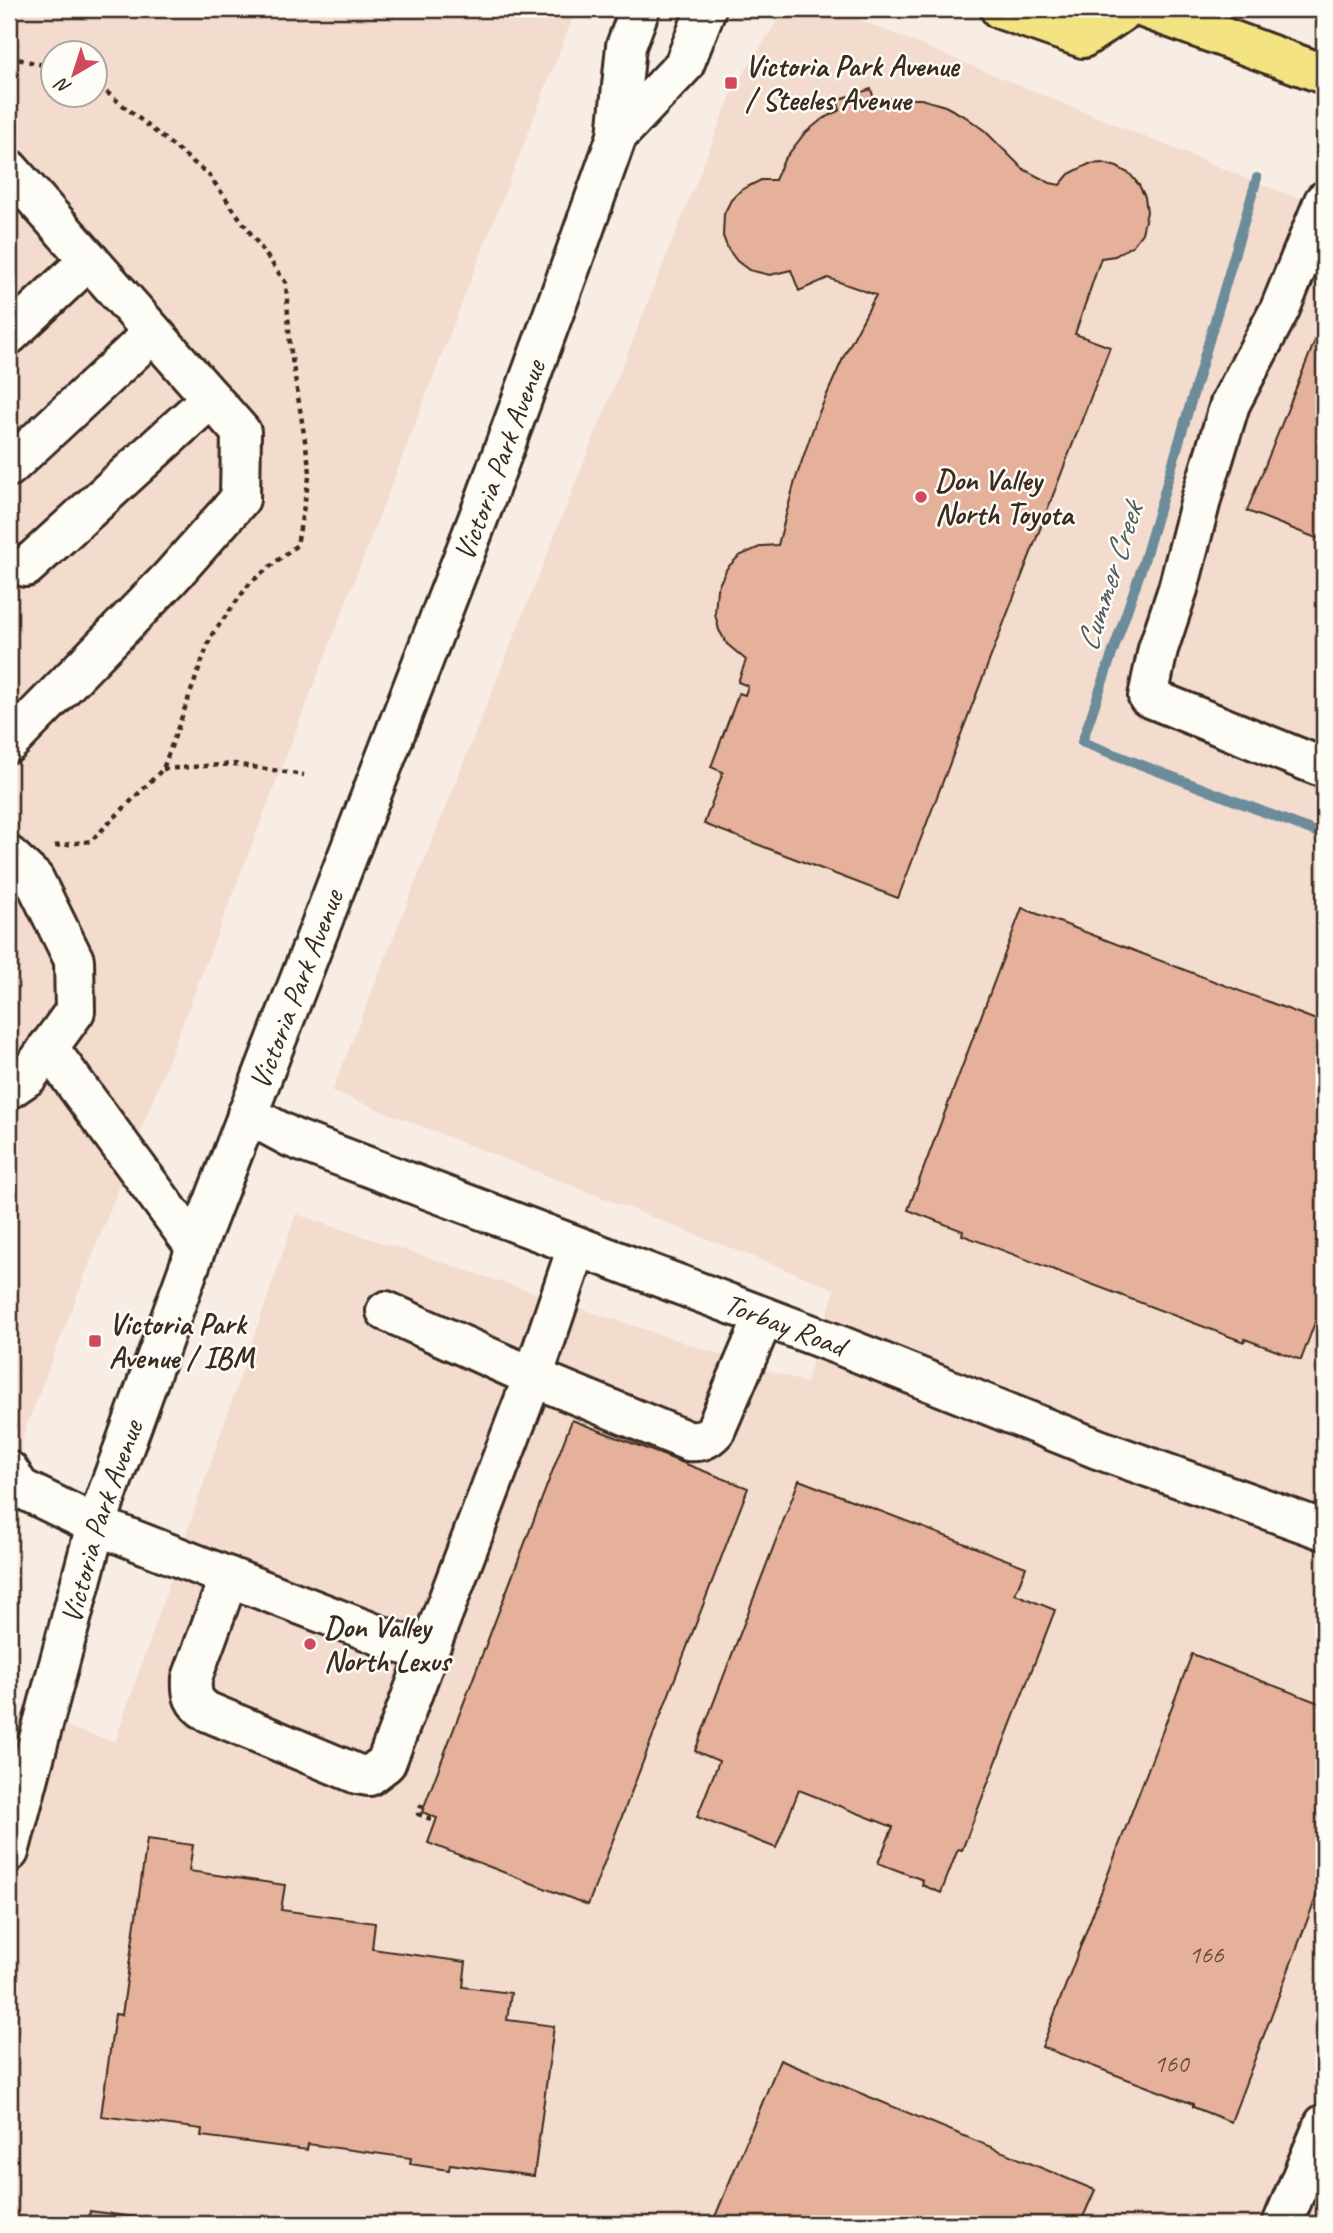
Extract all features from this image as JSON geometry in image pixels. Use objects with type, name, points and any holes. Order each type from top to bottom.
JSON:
[{"type":"main road","points":[[1000,9],[1083,38],[1126,9]]},
{"type":"main road","points":[[1146,9],[1324,74]]},
{"type":"street","name":"Victoria Park Avenue","points":[[9,1852],[96,1525],[247,1114],[484,506],[617,136],[626,46],[640,9]]},
{"type":"street","name":"Victoria Park Avenue","points":[[617,136],[684,65],[706,9]]},
{"type":"street","points":[[13,726],[170,578],[240,499],[240,432],[89,260],[14,187]]},
{"type":"street","points":[[1324,201],[1311,273],[1280,309],[1230,404],[1178,589],[1158,649],[1148,697],[1324,768]]},
{"type":"street","points":[[9,335],[89,260]]},
{"type":"street","points":[[9,467],[153,333]]},
{"type":"street","points":[[15,567],[211,398]]},
{"type":"street","points":[[9,856],[33,879],[74,960],[75,1011],[28,1076],[9,1088]]},
{"type":"street","points":[[48,1047],[196,1248]]},
{"type":"street","name":"Torbay Road","points":[[247,1114],[292,1138],[764,1317],[1098,1449],[1324,1530]]},
{"type":"street","points":[[229,1577],[192,1678],[191,1693],[196,1705],[358,1774],[369,1776],[386,1763],[533,1377],[577,1247]]},
{"type":"street","points":[[386,1311],[533,1377],[688,1441],[698,1442],[708,1439],[715,1431],[764,1317]]},
{"type":"street","points":[[13,1483],[96,1525],[428,1654]]},
{"type":"street","points":[[1282,2224],[1324,2124]]},
{"type":"path","points":[[9,57],[38,64]]},
{"type":"path","points":[[163,769],[234,764],[304,775]]},
{"type":"path","points":[[422,1804],[418,1814],[436,1821]]},
{"type":"shaded area","points":[[9,9],[576,9],[24,1432],[9,1523]]},
{"type":"shaded area","points":[[785,9],[833,9],[1324,208],[1324,2224],[9,2224],[9,1709],[115,1742],[296,1214],[806,1383],[835,1289],[332,1091],[733,90]]},
{"type":"building","name":"Don Valley North Toyota","points":[[871,89],[874,99],[921,99],[945,106],[966,117],[985,131],[1023,169],[1050,183],[1060,185],[1069,174],[1089,164],[1103,163],[1117,167],[1130,174],[1139,185],[1145,197],[1147,212],[1142,233],[1133,245],[1115,256],[1101,258],[1075,334],[1110,347],[898,898],[704,824],[723,772],[711,767],[739,693],[745,695],[748,686],[738,682],[746,660],[727,644],[719,630],[715,614],[717,589],[727,568],[739,556],[762,546],[778,545],[795,481],[817,417],[844,356],[876,295],[828,278],[799,291],[791,270],[770,275],[749,270],[737,261],[728,249],[723,236],[724,214],[731,200],[741,190],[761,180],[775,180],[784,160],[804,134],[821,120],[840,110],[837,100]]},
{"type":"building","points":[[1322,323],[1324,324],[1324,541],[1247,511]]},
{"type":"building","points":[[1022,908],[1324,1023],[1324,1298],[1301,1360],[1245,1339],[1244,1342],[962,1235],[963,1231],[908,1210]]},
{"type":"building","points":[[572,1420],[748,1488],[588,1905],[428,1843],[437,1818],[422,1812]]},
{"type":"building","points":[[799,1480],[1026,1567],[1015,1594],[1055,1610],[962,1850],[958,1849],[941,1893],[922,1885],[923,1880],[878,1863],[893,1827],[799,1790],[776,1848],[697,1817],[719,1761],[695,1751]]},
{"type":"building","points":[[1192,1654],[1324,1705],[1324,1876],[1231,2122],[1193,2107],[1193,2104],[1042,2047]]},
{"type":"building","points":[[147,1839],[193,1845],[189,1871],[285,1885],[281,1910],[375,1923],[372,1949],[466,1962],[463,1987],[511,1993],[507,2020],[554,2026],[534,2176],[450,2164],[449,2170],[410,2164],[411,2158],[308,2144],[307,2150],[201,2136],[202,2129],[101,2116],[115,2014],[122,2015]]},
{"type":"building","points":[[780,2060],[1095,2190],[1080,2224],[712,2224]]},
{"type":"building","points":[[90,2211],[184,2224],[88,2224]]},
{"type":"waterway","name":"Cummer Creek","points":[[1257,178],[1143,564],[1082,742],[1324,835]]},
{"type":"place","name":"Victoria Park Avenue / Steeles Avenue","points":[[731,83]]},
{"type":"place","name":"Don Valley North Toyota","points":[[921,497]]},
{"type":"place","name":"Victoria Park Avenue / IBM","points":[[95,1341]]},
{"type":"place","name":"Don Valley North Lexus","points":[[310,1644]]}]
